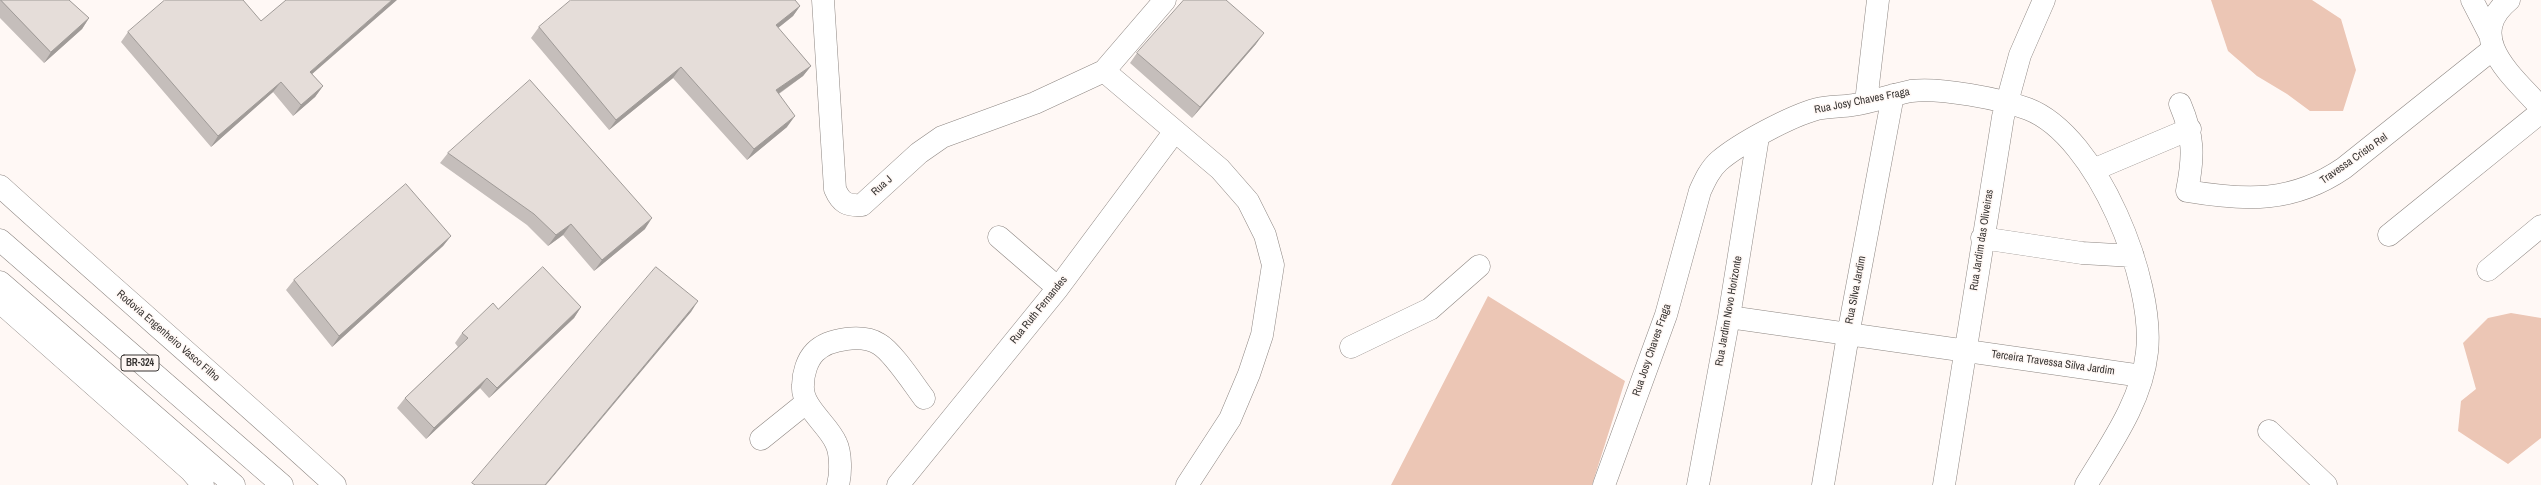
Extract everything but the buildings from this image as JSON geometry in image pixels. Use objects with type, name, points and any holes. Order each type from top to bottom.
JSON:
[{"type":"main road","name":"Rua J","points":[[823,0],[834,189],[839,200],[846,204],[862,204],[919,153],[942,137],[1035,103],[1104,71]]},
{"type":"main road","points":[[1165,0],[1104,71],[1220,169],[1248,201],[1265,235],[1273,265],[1262,335],[1249,374],[1230,418],[1188,485]]},
{"type":"main road","points":[[1866,102],[1878,0]]},
{"type":"main road","name":"Rua Jardim das Oliveiras","points":[[1944,485],[1982,238],[2006,102],[2020,55],[2044,0]]},
{"type":"main road","points":[[2472,0],[2491,41],[2541,108]]},
{"type":"main road","points":[[2491,41],[2492,18],[2498,9],[2509,0]]},
{"type":"main road","name":"Travessa Cristo Rel","points":[[2190,129],[2193,153],[2187,191],[2218,196],[2258,199],[2307,189],[2326,181],[2375,146],[2491,41]]},
{"type":"main road","name":"Rua Josy Chaves Fraga","points":[[1604,485],[1666,314],[1700,191],[1709,172],[1720,161],[1758,137],[1801,114],[1820,108],[1866,102],[1913,91],[1942,92],[2006,102],[2031,110],[2054,126],[2093,170],[2122,225],[2133,256],[2146,319],[2147,352],[2142,376],[2128,413],[2086,485]]},
{"type":"main road","name":"Rua Silva Jardim","points":[[1823,485],[1848,334],[1893,95]]},
{"type":"main road","points":[[2093,170],[2190,129],[2180,104]]},
{"type":"main road","points":[[2390,235],[2541,112]]},
{"type":"main road","name":"Rua Ruth Fernandes","points":[[898,485],[1058,288],[1175,131]]},
{"type":"main road","name":"Rua Jardim Novo Horizonte","points":[[1698,485],[1729,317],[1758,137]]},
{"type":"main road","name":"Rodovia Engenheiro Vasco Filho","points":[[0,186],[190,358],[234,392],[335,485]]},
{"type":"main road","points":[[2488,270],[2541,226]]},
{"type":"main road","points":[[1000,237],[1058,288]]},
{"type":"main road","points":[[1982,238],[2082,253],[2133,256]]},
{"type":"main road","name":"BR-324","points":[[0,240],[282,485]]},
{"type":"main road","points":[[1351,347],[1430,309],[1479,266]]},
{"type":"main road","name":"BR-324","points":[[0,282],[234,485]]},
{"type":"main road","points":[[0,302],[192,471],[203,485]]},
{"type":"main road","name":"Terceira Travessa Silva Jardim","points":[[1729,317],[2142,376]]},
{"type":"main road","points":[[838,485],[840,477],[837,444],[807,402],[802,387],[805,368],[816,351],[836,341],[858,339],[879,344],[898,364],[924,398]]},
{"type":"main road","points":[[761,440],[807,402]]},
{"type":"main road","points":[[2269,431],[2326,485]]},
{"type":"shaded area","points":[[2211,0],[2312,0],[2341,19],[2356,70],[2343,111],[2310,111],[2287,94],[2257,76],[2228,51]]},
{"type":"shaded area","points":[[1488,296],[1625,381],[1592,485],[1391,485]]},
{"type":"shaded area","points":[[2511,313],[2541,318],[2541,438],[2508,464],[2458,431],[2461,401],[2476,389],[2463,343],[2488,318]]}]
